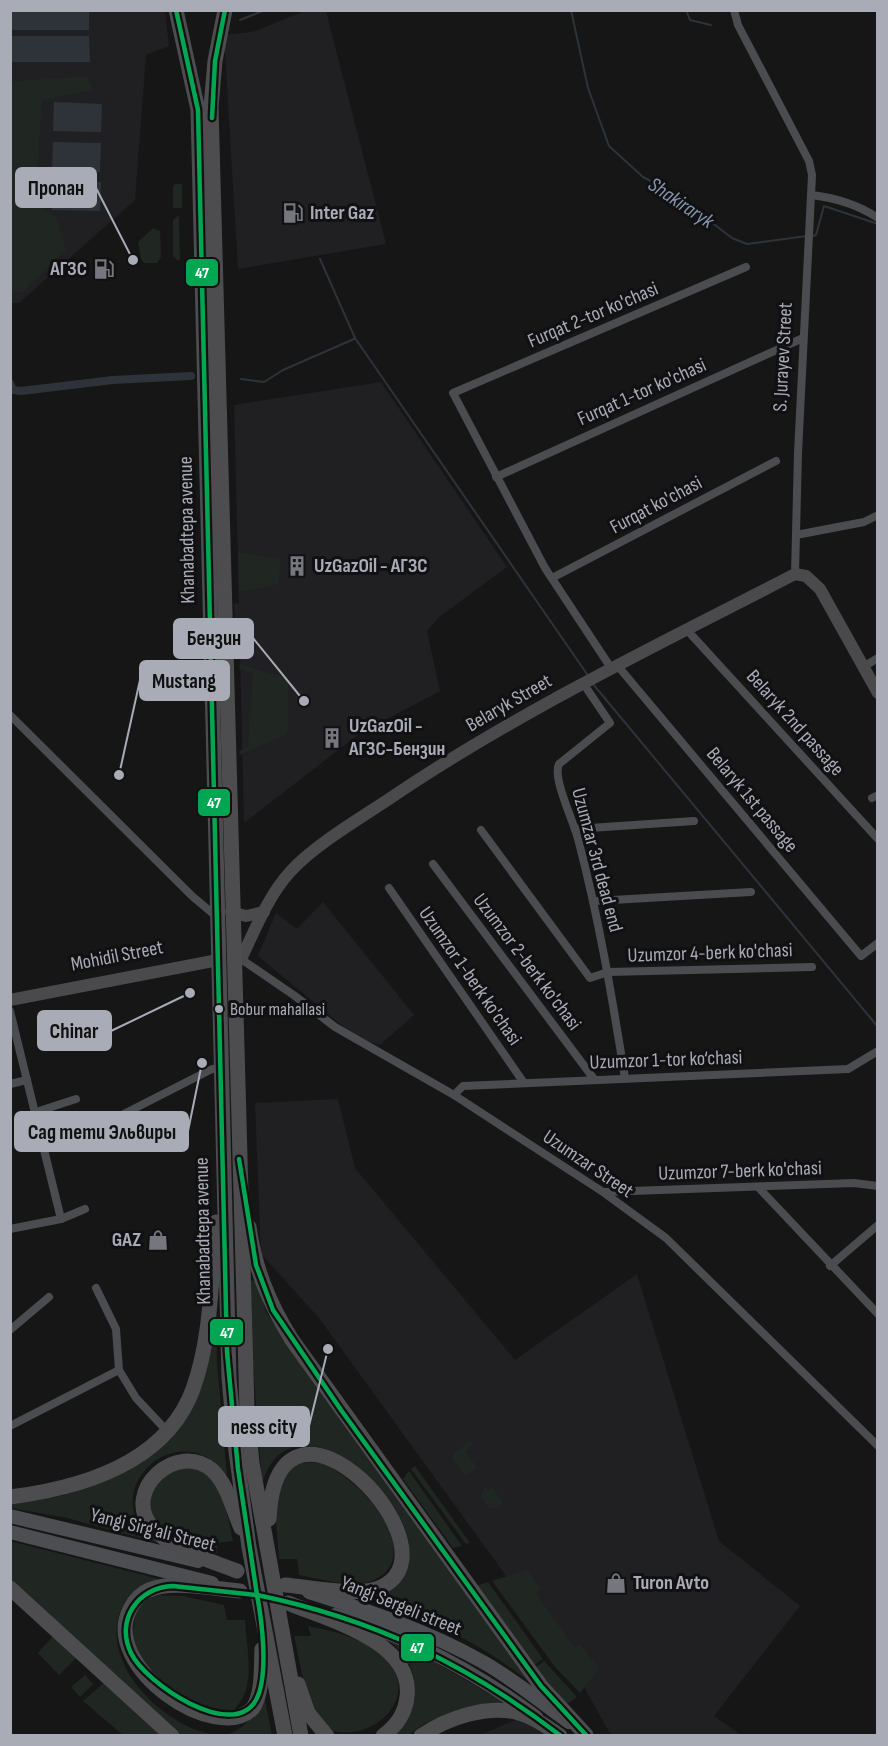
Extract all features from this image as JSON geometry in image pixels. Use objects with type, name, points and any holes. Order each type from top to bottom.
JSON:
[{"type":"highway","points":[[176,10],[204,108]]},
{"type":"highway","points":[[204,108],[225,10]]},
{"type":"highway","name":"Khanabadtepa avenue","points":[[204,108],[224,915],[231,959],[229,1378],[249,1547],[285,1736]]},
{"type":"highway","name":"Khanabadtepa avenue","points":[[231,959],[221,1069],[230,1150],[247,1410],[252,1463],[301,1736]]},
{"type":"highway","points":[[10,1497],[66,1488],[100,1476],[138,1455],[167,1431],[189,1400],[200,1366],[230,1150]]},
{"type":"highway","points":[[230,1150],[256,1265],[273,1310],[341,1410],[542,1686],[587,1735]]},
{"type":"highway","points":[[267,1549],[272,1485],[282,1467],[299,1457],[320,1456],[350,1470],[372,1491],[394,1520],[402,1546],[400,1561],[396,1573],[382,1586],[367,1591],[285,1585]]},
{"type":"highway","points":[[237,1571],[177,1546],[155,1531],[143,1509],[144,1495],[149,1483],[159,1471],[181,1462],[191,1461],[209,1468],[225,1491],[249,1547]]},
{"type":"highway","points":[[240,1591],[174,1586],[158,1587],[144,1593],[131,1607],[126,1624],[128,1649],[135,1667],[156,1691],[181,1713],[204,1724],[225,1726],[247,1715],[255,1702],[261,1675],[264,1625]]},
{"type":"highway","points":[[10,1588],[172,1736]]},
{"type":"highway","points":[[288,1603],[373,1640],[390,1651],[399,1661],[406,1677],[406,1702],[399,1721],[383,1736]]},
{"type":"highway","points":[[281,1628],[308,1713],[327,1736]]},
{"type":"highway","points":[[421,1736],[456,1718],[498,1711],[520,1713],[561,1736]]},
{"type":"main road","name":"Yangi Sirg'ali Street","points":[[10,1516],[237,1571],[285,1585]]},
{"type":"main road","points":[[10,1532],[288,1603]]},
{"type":"main road","name":"Yangi Sergeli street","points":[[285,1585],[377,1614],[457,1648],[505,1676],[587,1735]]},
{"type":"main road","name":"Yangi Sergeli street","points":[[288,1603],[374,1627],[434,1653],[498,1689],[561,1736]]},
{"type":"street","name":"S. Jurayev Street","points":[[734,10],[738,25],[809,161],[812,175],[803,338],[795,574]]},
{"type":"street","points":[[812,195],[863,208],[878,218]]},
{"type":"street","name":"Furqat 2-tor ko'chasi","points":[[453,393],[746,267]]},
{"type":"street","name":"Furqat 1-tor ko'chasi","points":[[496,477],[803,338]]},
{"type":"street","name":"Belaryk 1st passage","points":[[453,393],[552,578],[614,666],[861,956],[878,943]]},
{"type":"street","name":"Furqat ko'chasi","points":[[552,578],[776,461]]},
{"type":"street","points":[[796,535],[864,522],[878,515]]},
{"type":"street","points":[[795,574],[806,576],[820,589],[878,693]]},
{"type":"street","name":"Belaryk Street","points":[[231,959],[294,867],[361,818],[455,756],[588,680],[795,574]]},
{"type":"street","name":"Belaryk 2nd passage","points":[[687,630],[878,839]]},
{"type":"street","points":[[863,667],[878,658]]},
{"type":"street","name":"Uzumzar 3rd dead end","points":[[588,680],[610,723],[556,769],[595,901],[625,1078]]},
{"type":"street","points":[[10,715],[192,896],[224,915],[246,916],[264,912]]},
{"type":"street","points":[[575,829],[694,821]]},
{"type":"street","name":"Uzumzor 4-berk ko'chasi","points":[[481,830],[590,978],[608,972],[812,967]]},
{"type":"street","name":"Uzumzor 2-berk ko'chasi","points":[[434,864],[594,1079]]},
{"type":"street","name":"Uzumzor 1-berk ko'chasi","points":[[389,888],[524,1083]]},
{"type":"street","points":[[595,901],[751,892]]},
{"type":"street","name":"Mohidil Street","points":[[10,1000],[231,959]]},
{"type":"street","name":"Uzumzar Street","points":[[231,959],[295,996],[335,1027],[454,1095],[603,1192],[666,1238],[877,1446]]},
{"type":"street","points":[[10,1011],[60,1219]]},
{"type":"street","name":"Uzumzor 1-tor ko‘chasi","points":[[454,1095],[463,1086],[848,1069],[878,1051]]},
{"type":"street","points":[[111,1121],[212,1069],[221,1069]]},
{"type":"street","points":[[10,1084],[27,1080]]},
{"type":"street","points":[[36,1112],[76,1099]]},
{"type":"street","name":"Uzumzor 7-berk ko'chasi","points":[[603,1192],[854,1183],[878,1186]]},
{"type":"street","points":[[758,1187],[830,1266],[878,1314]]},
{"type":"street","points":[[10,1229],[60,1219],[85,1209]]},
{"type":"street","points":[[830,1266],[878,1224]]},
{"type":"street","points":[[96,1288],[116,1329],[118,1370],[136,1398],[167,1431]]},
{"type":"street","points":[[10,1330],[49,1297]]},
{"type":"street","points":[[10,1426],[118,1370]]},
{"type":"shaded area","points":[[10,11],[165,11],[169,46],[146,55],[135,200],[19,303],[10,303]]},
{"type":"shaded area","points":[[10,11],[89,11],[89,30],[11,30]]},
{"type":"shaded area","points":[[305,11],[326,11],[386,244],[238,269],[224,35],[252,32]]},
{"type":"shaded area","points":[[11,36],[89,36],[90,62],[11,62]]},
{"type":"shaded area","points":[[88,77],[92,90],[42,100],[37,176],[45,209],[57,219],[66,250],[22,292],[11,292],[11,81]]},
{"type":"shaded area","points":[[54,102],[102,104],[101,132],[53,131]]},
{"type":"shaded area","points":[[53,142],[101,143],[100,172],[52,170]]},
{"type":"shaded area","points":[[53,181],[101,182],[100,211],[52,210]]},
{"type":"shaded area","points":[[182,184],[182,208],[173,208],[173,186]]},
{"type":"shaded area","points":[[179,215],[180,260],[178,261],[173,256],[173,220]]},
{"type":"shaded area","points":[[153,228],[160,231],[161,257],[157,263],[144,263],[138,242]]},
{"type":"shaded area","points":[[381,382],[507,567],[439,617],[427,631],[440,691],[359,734],[244,823],[240,652],[236,647],[234,604],[239,603],[234,405]]},
{"type":"shaded area","points":[[238,552],[280,560],[279,584],[239,592]]},
{"type":"shaded area","points":[[240,664],[284,677],[288,683],[288,730],[285,735],[240,755],[239,751],[248,746],[253,674],[239,668]]},
{"type":"shaded area","points":[[323,902],[414,1015],[380,1045],[356,1037],[258,956],[276,913],[297,929]]},
{"type":"shaded area","points":[[338,1099],[355,1168],[515,1360],[637,1274],[719,1541],[800,1606],[714,1716],[741,1735],[613,1736],[609,1732],[575,1671],[319,1318],[261,1254],[255,1103]]},
{"type":"shaded area","points":[[216,1266],[217,1364],[227,1475],[206,1457],[187,1452],[169,1454],[153,1462],[141,1475],[134,1491],[133,1509],[141,1527],[158,1543],[67,1518],[11,1508],[11,1503],[61,1496],[100,1483],[185,1418]]},
{"type":"shaded area","points":[[255,1280],[267,1313],[282,1336],[539,1690],[497,1658],[456,1634],[412,1615],[362,1599],[399,1580],[409,1550],[399,1516],[376,1484],[344,1458],[311,1446],[281,1453],[262,1485],[247,1282]]},
{"type":"shaded area","points":[[470,1441],[473,1444],[465,1451],[477,1467],[465,1476],[453,1460],[454,1453]]},
{"type":"shaded area","points":[[294,1463],[326,1465],[351,1481],[374,1506],[384,1519],[394,1548],[392,1562],[382,1575],[372,1581],[360,1583],[334,1582],[299,1575],[297,1559],[279,1559],[274,1495]]},
{"type":"shaded area","points":[[185,1466],[207,1474],[217,1488],[224,1506],[233,1541],[217,1543],[217,1553],[179,1540],[164,1530],[149,1515],[153,1482]]},
{"type":"shaded area","points":[[415,1466],[470,1543],[466,1544],[411,1469]]},
{"type":"shaded area","points":[[409,1471],[462,1546],[453,1548],[403,1479]]},
{"type":"shaded area","points":[[485,1487],[488,1490],[492,1487],[503,1502],[496,1508],[489,1508],[480,1497]]},
{"type":"shaded area","points":[[10,1541],[163,1580],[141,1586],[125,1602],[117,1624],[118,1646],[126,1668],[139,1688],[157,1706],[178,1721],[199,1731],[220,1735],[178,1735],[11,1581]]},
{"type":"shaded area","points":[[527,1570],[541,1589],[536,1593],[574,1647],[580,1644],[599,1669],[580,1693],[555,1667],[492,1581]]},
{"type":"shaded area","points":[[488,1582],[543,1659],[534,1665],[475,1586]]},
{"type":"shaded area","points":[[154,1595],[183,1596],[224,1605],[227,1620],[245,1620],[249,1659],[247,1685],[236,1707],[226,1715],[158,1688],[132,1640],[135,1615],[141,1604]]},
{"type":"shaded area","points":[[308,1626],[348,1636],[367,1644],[384,1656],[395,1672],[398,1688],[395,1702],[387,1715],[360,1731],[343,1732],[327,1729],[320,1722],[309,1700],[294,1636],[311,1636]]},
{"type":"shaded area","points":[[54,1635],[77,1657],[59,1675],[38,1653]]},
{"type":"shaded area","points":[[387,1640],[433,1661],[507,1704],[451,1713],[424,1724],[408,1735],[391,1735],[404,1718],[411,1703],[414,1681],[405,1657]]},
{"type":"shaded area","points":[[544,1661],[577,1697],[566,1705],[535,1668]]},
{"type":"shaded area","points":[[85,1675],[93,1684],[80,1697],[71,1687]]},
{"type":"shaded area","points":[[105,1682],[164,1735],[123,1735],[83,1701]]},
{"type":"shaded area","points":[[263,1690],[272,1735],[223,1736],[245,1724],[257,1706]]},
{"type":"shaded area","points":[[520,1718],[545,1735],[478,1736]]},
{"type":"waterway","points":[[240,20],[265,10]]},
{"type":"waterway","name":"Shakiraryk","points":[[571,10],[588,88],[609,146],[643,177],[672,192],[732,238],[747,244],[807,236]]},
{"type":"waterway","points":[[686,10],[690,20],[711,25]]},
{"type":"waterway","name":"Shakiraryk","points":[[813,236],[816,235],[824,206],[878,224]]},
{"type":"waterway","points":[[320,259],[355,338],[589,677]]},
{"type":"waterway","points":[[241,379],[264,382],[283,370],[354,339]]},
{"type":"waterway","points":[[10,383],[13,390],[21,391],[113,380],[191,376]]},
{"type":"waterway","points":[[593,684],[878,1027]]},
{"type":"transit line","name":"47","points":[[176,10],[198,110],[227,1352],[238,1469],[257,1595]]},
{"type":"transit line","name":"47","points":[[212,118],[215,61],[225,10]]},
{"type":"transit line","name":"47","points":[[239,1159],[256,1265],[273,1310],[341,1410],[541,1686],[587,1736]]},
{"type":"transit line","name":"47","points":[[173,1586],[257,1595],[262,1633],[262,1677],[256,1700],[244,1711],[228,1715],[190,1703],[153,1679],[131,1653],[126,1629],[133,1608],[149,1592],[173,1586]]},
{"type":"transit line","name":"47","points":[[257,1595],[341,1617],[418,1648],[490,1687],[561,1736]]},
{"type":"place","name":"Inter Gaz","points":[[293,213]]},
{"type":"place","name":"Пропан","points":[[133,260]]},
{"type":"place","name":"АГЗС","points":[[104,269]]},
{"type":"place","name":"UzGazOil - АГЗС","points":[[297,566]]},
{"type":"place","name":"Бензин","points":[[304,701]]},
{"type":"place","name":"UzGazOil - АГЗС-Бензин","points":[[332,738]]},
{"type":"place","name":"Mustang","points":[[119,775]]},
{"type":"place","name":"Chinar","points":[[190,993]]},
{"type":"place","name":"Bobur mahallasi","points":[[219,1009]]},
{"type":"place","name":"Сад тети Эльвиры","points":[[202,1063]]},
{"type":"place","name":"GAZ","points":[[158,1240]]},
{"type":"place","name":"ness city","points":[[328,1349]]},
{"type":"place","name":"Turon Avto","points":[[616,1583]]}]
